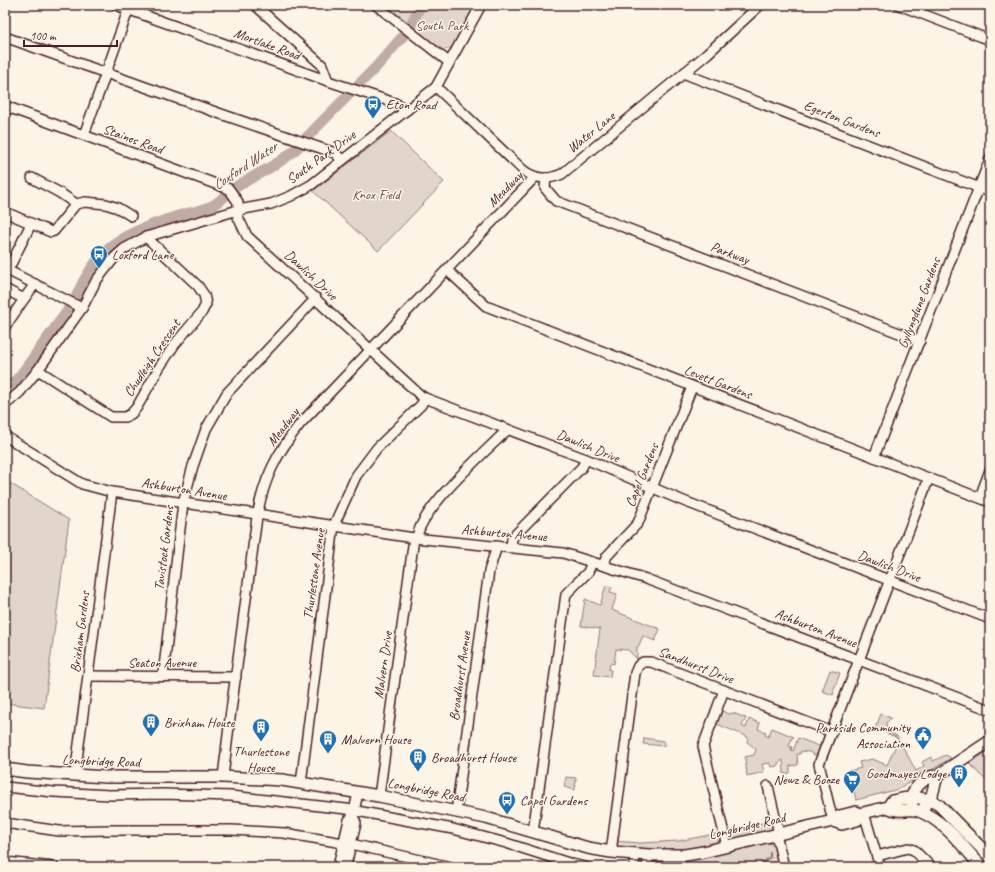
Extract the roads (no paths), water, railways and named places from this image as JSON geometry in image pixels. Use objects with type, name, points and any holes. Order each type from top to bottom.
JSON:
[{"type":"main road","points":[[937,776],[930,800],[918,811],[912,804],[912,798],[921,782],[932,776],[937,776],[990,741]]},
{"type":"main road","name":"Longbridge Road","points":[[5,769],[28,772],[113,777],[223,777],[301,783],[379,796],[486,818],[588,848],[635,855],[685,855],[833,821],[840,816],[856,812],[862,814],[888,807],[892,801],[912,798],[930,800]]},
{"type":"main road","points":[[930,800],[939,805],[990,857]]},
{"type":"main road","name":"Longbridge Road","points":[[888,807],[894,810],[918,811],[938,821],[982,867]]},
{"type":"street","name":"Mortlake Road","points":[[116,5],[129,7],[328,81],[395,103],[407,110]]},
{"type":"street","points":[[256,5],[322,65],[328,81]]},
{"type":"street","points":[[376,5],[450,63]]},
{"type":"street","name":"South Park Drive","points":[[5,405],[20,392],[38,370],[75,304],[115,257],[124,249],[146,237],[238,210],[271,204],[291,196],[311,184],[436,87],[481,5]]},
{"type":"street","name":"Water Lane","points":[[436,87],[523,170],[535,177],[555,177],[562,174],[685,72],[729,35],[760,5]]},
{"type":"street","points":[[899,5],[990,40]]},
{"type":"street","points":[[84,135],[129,7]]},
{"type":"street","points":[[5,37],[335,153],[342,160]]},
{"type":"street","name":"Egerton Gardens","points":[[685,72],[688,75],[990,192]]},
{"type":"street","name":"Staines Road","points":[[5,106],[231,191],[238,202],[238,210]]},
{"type":"street","name":"Gyllyngdune Gardens","points":[[874,457],[990,159]]},
{"type":"street","name":"Meadway","points":[[223,777],[258,514],[262,492],[269,473],[286,442],[300,424],[535,177]]},
{"type":"street","points":[[32,178],[60,193],[76,204]]},
{"type":"street","name":"Parkway","points":[[546,178],[545,188],[556,201],[920,341]]},
{"type":"street","points":[[5,212],[51,232],[54,231],[76,204],[85,202],[106,204],[118,208],[131,216]]},
{"type":"street","name":"Dawlish Drive","points":[[238,210],[238,217],[248,236],[425,398],[586,459],[652,487],[990,620]]},
{"type":"street","points":[[31,224],[6,269],[75,304]]},
{"type":"street","name":"Chudleigh Crescent","points":[[38,370],[112,417],[125,417],[131,414],[137,407],[175,344],[202,312],[206,304],[204,295],[198,286],[146,237]]},
{"type":"street","name":"Levett Gardens","points":[[447,270],[486,306],[990,502]]},
{"type":"street","points":[[5,327],[35,284]]},
{"type":"street","points":[[5,289],[24,300]]},
{"type":"street","name":"Tavistock Gardens","points":[[163,676],[184,503],[193,466],[206,429],[227,393],[316,298]]},
{"type":"street","name":"Capel Gardens","points":[[603,565],[607,556],[638,523],[692,387]]},
{"type":"street","name":"Thurlestone Avenue","points":[[301,783],[334,525],[356,476],[377,448],[421,405],[425,398]]},
{"type":"street","name":"Malvern Drive","points":[[379,796],[415,538],[422,523],[433,506],[505,432],[506,429]]},
{"type":"street","name":"Ashburton Avenue","points":[[5,436],[82,484],[112,492],[415,538],[563,552],[646,579],[990,710]]},
{"type":"street","points":[[511,547],[512,538],[582,467],[586,459]]},
{"type":"street","points":[[980,498],[990,470]]},
{"type":"street","points":[[833,821],[819,766],[929,478]]},
{"type":"street","name":"Brixham Gardens","points":[[75,775],[112,492]]},
{"type":"street","name":"Broadhurst Avenue","points":[[456,812],[489,571],[497,546]]},
{"type":"street","points":[[533,832],[536,821],[566,594],[588,572],[592,562]]},
{"type":"street","name":"Sandhurst Drive","points":[[611,852],[635,673],[638,666],[643,662],[651,662],[832,732]]},
{"type":"street","name":"Seaton Avenue","points":[[88,676],[236,676]]},
{"type":"street","points":[[724,690],[703,746],[727,846]]},
{"type":"street","points":[[768,786],[784,867]]},
{"type":"street","points":[[5,787],[110,795],[162,794],[231,796],[453,829],[506,842],[584,867]]},
{"type":"street","points":[[340,867],[339,862],[356,823],[353,813],[358,793]]},
{"type":"street","points":[[862,814],[880,867]]},
{"type":"street","points":[[5,823],[59,832],[108,830],[232,830],[284,833],[347,844],[451,867]]},
{"type":"street","points":[[344,867],[346,865],[347,844]]},
{"type":"street","points":[[877,856],[908,848],[914,850],[931,867]]},
{"type":"street","points":[[634,867],[635,855]]},
{"type":"street","points":[[648,867],[649,855]]},
{"type":"street","points":[[5,862],[54,867]]},
{"type":"waterway","name":"Loxford Water","points":[[77,295],[87,275],[96,262],[111,246],[117,242],[150,226],[212,206],[236,187],[274,165],[291,153],[377,66],[403,36],[421,5]]},
{"type":"waterway","name":"Loxford Water","points":[[5,392],[20,376],[68,310]]},
{"type":"waterway","points":[[758,867],[770,857],[770,853]]},
{"type":"place","name":"Eton Road","points":[[373,119]]},
{"type":"place","name":"Loxford Lane","points":[[99,269]]},
{"type":"place","name":"Brixham House","points":[[151,737]]},
{"type":"place","name":"Thurlestone House","points":[[261,742]]},
{"type":"place","name":"Parkside Community Association","points":[[923,750]]},
{"type":"place","name":"Malvern House","points":[[328,754]]},
{"type":"place","name":"Broadhurst House","points":[[418,772]]},
{"type":"place","name":"Goodmayes Lodge","points":[[959,788]]},
{"type":"place","name":"Newz & Booze","points":[[852,794]]},
{"type":"place","name":"Capel Gardens","points":[[507,815]]},
{"type":"park label","name":"South Park","points":[[442,25]]},
{"type":"park label","name":"Knox Field","points":[[376,194]]}]
